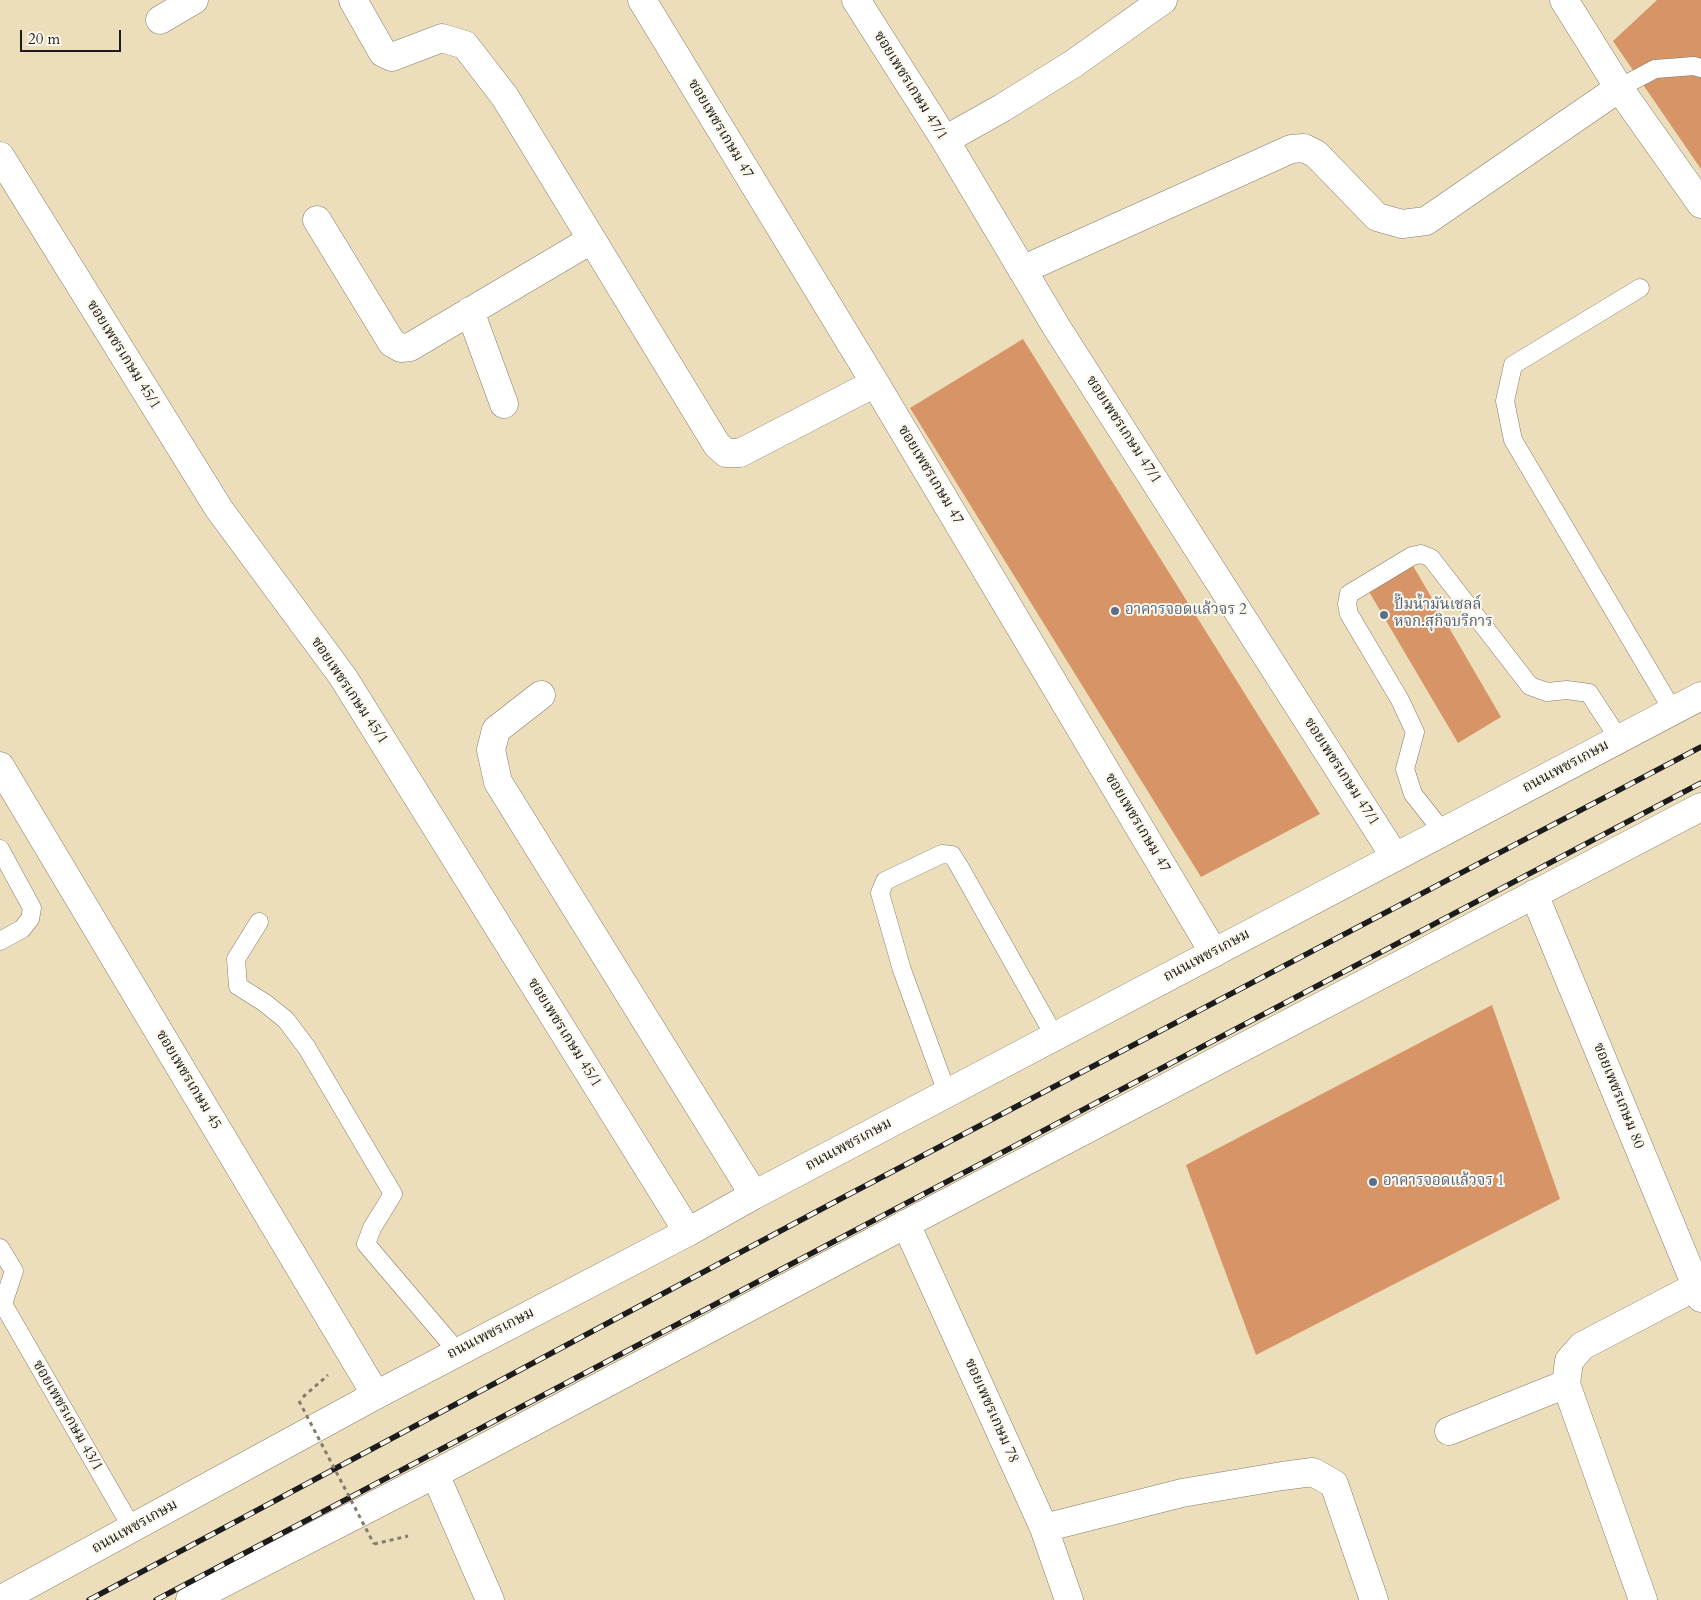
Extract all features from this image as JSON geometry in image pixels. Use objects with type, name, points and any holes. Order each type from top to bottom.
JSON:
[{"type":"street","points":[[160,20],[194,0]]},
{"type":"street","points":[[353,0],[383,53],[392,57],[442,38],[465,45],[505,97],[717,445],[726,453],[740,453],[875,383]]},
{"type":"street","name":"ซอยเพชรเกษม 47","points":[[642,0],[875,383],[1214,953]]},
{"type":"street","name":"ซอยเพชรเกษม 47/1","points":[[856,0],[945,140],[1022,270],[1395,857]]},
{"type":"street","points":[[945,140],[1002,108],[1073,64],[1162,0]]},
{"type":"street","points":[[1564,0],[1619,88],[1701,204]]},
{"type":"street","points":[[1022,270],[1291,149],[1304,148],[1316,154],[1377,217],[1402,224],[1426,222],[1619,88]]},
{"type":"street","name":"ซอยเพชรเกษม 45/1","points":[[0,156],[219,509],[343,677],[688,1232]]},
{"type":"street","points":[[317,220],[392,344],[401,348],[410,347],[591,240]]},
{"type":"street","points":[[470,311],[504,404]]},
{"type":"street","points":[[542,695],[496,730],[492,750],[498,782],[754,1195]]},
{"type":"street","name":"ถนนเพชรเกษม","points":[[3,1591],[132,1528],[376,1395],[1701,696]]},
{"type":"street","name":"ซอยเพชรเกษม 45","points":[[0,766],[376,1395]]},
{"type":"street","points":[[190,1600],[435,1474],[906,1224],[1701,807]]},
{"type":"street","name":"ซอยเพชรเกษม 80","points":[[1534,894],[1699,1292]]},
{"type":"street","name":"ซอยเพชรเกษม 78","points":[[906,1224],[1044,1528],[1069,1600]]},
{"type":"street","points":[[1643,1600],[1566,1384],[1569,1361],[1582,1346],[1699,1292]]},
{"type":"street","points":[[1449,1432],[1566,1384]]},
{"type":"street","points":[[1044,1528],[1182,1493],[1313,1472],[1334,1484],[1374,1600]]},
{"type":"street","points":[[435,1474],[490,1600]]},
{"type":"lane","points":[[1619,88],[1655,69],[1694,66],[1701,68]]},
{"type":"lane","points":[[1640,288],[1512,365],[1505,401],[1513,440],[1673,711]]},
{"type":"lane","points":[[1442,832],[1413,794],[1406,769],[1415,732],[1400,700],[1349,614],[1347,604],[1349,594],[1412,556],[1421,554],[1431,558],[1530,686],[1548,692],[1567,690],[1589,693],[1619,739]]},
{"type":"lane","points":[[0,849],[32,908],[30,919],[22,929],[0,942]]},
{"type":"lane","points":[[947,1093],[902,970],[880,893],[885,881],[942,854],[952,855],[1055,1037]]},
{"type":"lane","points":[[259,922],[236,959],[238,986],[265,1003],[286,1020],[307,1048],[393,1194],[372,1228],[366,1244],[458,1352]]},
{"type":"lane","points":[[0,1248],[14,1270],[1,1303]]},
{"type":"lane","name":"ซอยเพชรเกษม 43/1","points":[[1,1303],[132,1528]]},
{"type":"path","points":[[334,1370],[299,1401],[374,1544],[408,1536]]},
{"type":"building","points":[[1657,0],[1701,0],[1701,169],[1613,41]]},
{"type":"building","name":"อาคารจอดแล้วจร 2","points":[[1023,339],[1320,814],[1201,877],[910,408]]},
{"type":"building","points":[[1412,564],[1501,717],[1458,743],[1368,590]]},
{"type":"building","name":"อาคารจอดแล้วจร 1","points":[[1492,1005],[1560,1199],[1256,1355],[1186,1165]]},
{"type":"railway","points":[[89,1600],[844,1197],[1701,747]]},
{"type":"railway","points":[[156,1600],[1701,783]]},
{"type":"place","name":"อาคารจอดแล้วจร 2","points":[[1115,611]]},
{"type":"place","name":"ปั๊มน้ำมันเชลล์ หจก.สุกิจบริการ","points":[[1384,615]]},
{"type":"place","name":"อาคารจอดแล้วจร 1","points":[[1373,1182]]}]
